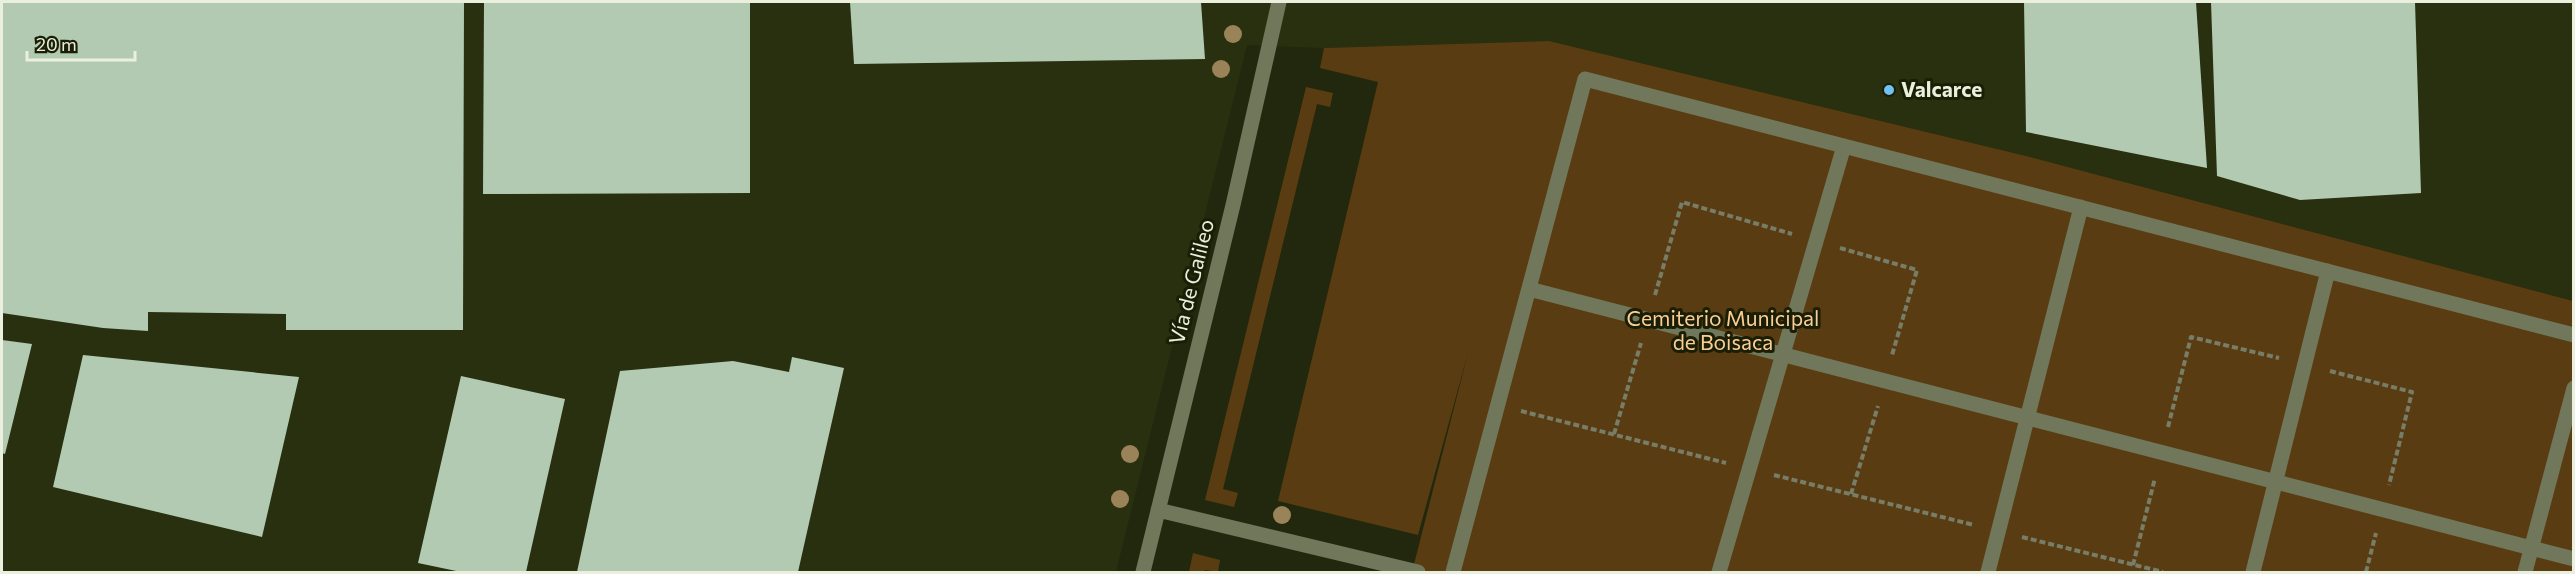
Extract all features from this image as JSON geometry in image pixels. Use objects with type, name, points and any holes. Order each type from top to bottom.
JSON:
[{"type":"street","name":"Vía de Galileo","points":[[1143,573],[1233,205],[1279,2]]},
{"type":"street","points":[[1453,573],[1585,79],[2574,334]]},
{"type":"street","points":[[1719,573],[1844,146]]},
{"type":"street","points":[[1988,573],[2081,207]]},
{"type":"street","points":[[2253,573],[2328,271]]},
{"type":"street","points":[[1529,289],[2574,559]]},
{"type":"street","points":[[2525,573],[2574,388]]},
{"type":"street","points":[[1158,510],[1418,573]]},
{"type":"path","points":[[1497,406],[2163,573]]},
{"type":"shaded area","points":[[2,2],[2573,2],[2573,301],[2026,156],[1549,41],[1324,48],[1247,45],[1116,572],[2,572]]},
{"type":"green space","name":"Cemiterio Municipal de Boisaca","points":[[1549,41],[2026,156],[2573,301],[2573,572],[1412,572],[1468,353],[1418,535],[1278,501],[1378,82],[1320,68],[1324,48]]},
{"type":"green space","points":[[1306,87],[1333,93],[1330,107],[1317,104],[1223,489],[1238,493],[1234,507],[1205,500]]},
{"type":"green space","points":[[1193,553],[1220,560],[1218,572],[1205,570],[1204,572],[1189,572]]},
{"type":"building","points":[[2,2],[464,2],[463,330],[286,330],[286,314],[148,312],[148,331],[103,328],[2,313]]},
{"type":"building","points":[[484,2],[750,2],[750,193],[483,194]]},
{"type":"building","points":[[850,2],[1201,2],[1205,59],[854,64]]},
{"type":"building","points":[[2024,2],[2196,2],[2207,168],[2026,132]]},
{"type":"building","points":[[2211,2],[2415,2],[2421,193],[2300,200],[2217,176]]},
{"type":"building","points":[[2,340],[32,344],[5,454],[2,453]]},
{"type":"building","points":[[83,355],[299,377],[262,537],[53,487]]},
{"type":"building","points":[[792,357],[844,368],[798,572],[577,572],[620,371],[733,361],[789,372]]},
{"type":"building","points":[[461,376],[565,399],[526,572],[461,572],[418,563]]},
{"type":"place","name":"Valcarce","points":[[1889,90]]}]
